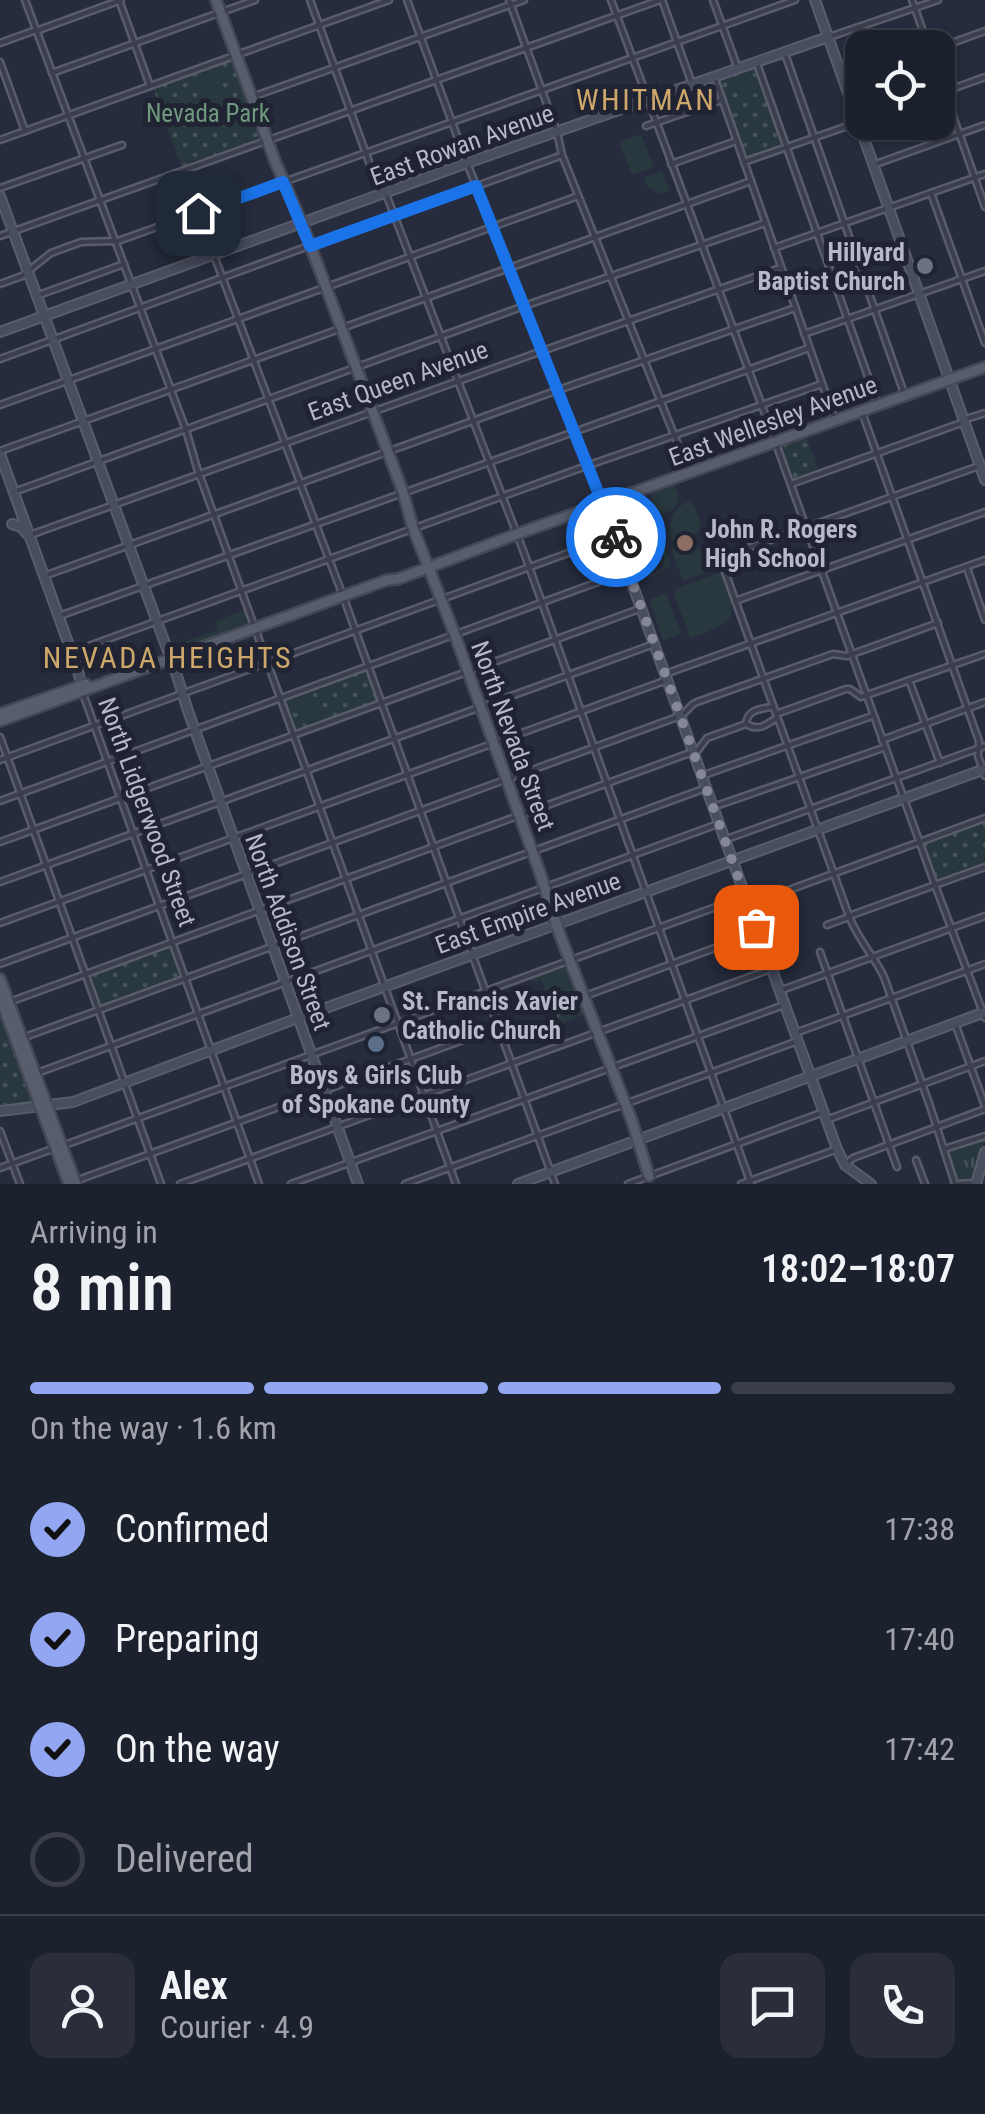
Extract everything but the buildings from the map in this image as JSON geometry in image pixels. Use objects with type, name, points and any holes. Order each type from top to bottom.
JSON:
[{"type":"main road","name":"North Nevada Street","points":[[216,0],[388,451],[651,1180]]},
{"type":"main road","name":"East Wellesley Avenue","points":[[0,717],[985,367]]},
{"type":"main road","points":[[0,979],[3,1000],[73,1183]]},
{"type":"main road","points":[[18,1039],[35,1073],[43,1105]]},
{"type":"street","points":[[25,0],[186,430],[456,1184]]},
{"type":"street","points":[[0,43],[120,0],[150,86]]},
{"type":"street","points":[[52,73],[255,0]]},
{"type":"street","points":[[310,0],[517,534],[750,1182]]},
{"type":"street","points":[[0,140],[389,0]]},
{"type":"street","points":[[407,0],[476,186],[604,503],[836,1149],[846,1165],[871,1184]]},
{"type":"street","points":[[252,97],[524,0]]},
{"type":"street","points":[[518,1184],[984,1015],[611,0]]},
{"type":"street","points":[[0,236],[661,0],[692,84]]},
{"type":"street","points":[[713,0],[738,67]]},
{"type":"street","points":[[0,284],[27,272],[51,253],[81,242],[115,242],[795,0]]},
{"type":"street","points":[[815,0],[845,86]]},
{"type":"street","points":[[912,0],[923,30]]},
{"type":"street","name":"East Rowan Avenue","points":[[0,332],[738,67],[938,0]]},
{"type":"street","points":[[510,2],[562,156],[690,472]]},
{"type":"street","points":[[955,42],[985,31]]},
{"type":"street","points":[[784,51],[905,396]]},
{"type":"street","points":[[756,61],[878,405]]},
{"type":"street","points":[[0,62],[24,131]]},
{"type":"street","points":[[714,76],[835,420]]},
{"type":"street","points":[[955,88],[985,77]]},
{"type":"street","points":[[646,126],[722,100]]},
{"type":"street","points":[[955,123],[985,207]]},
{"type":"street","points":[[872,164],[985,125]]},
{"type":"street","points":[[744,162],[845,127]]},
{"type":"street","points":[[865,140],[985,480]]},
{"type":"street","points":[[671,164],[736,141]]},
{"type":"street","points":[[0,188],[122,144]]},
{"type":"street","points":[[0,358],[562,156]]},
{"type":"street","points":[[182,171],[356,630],[555,1184]]},
{"type":"street","points":[[774,248],[985,174]]},
{"type":"street","points":[[0,452],[751,181]]},
{"type":"street","points":[[931,193],[985,343]]},
{"type":"street","name":"North Addison Street","points":[[0,196],[358,1184]]},
{"type":"street","points":[[0,405],[578,196]]},
{"type":"street","points":[[14,492],[765,222]]},
{"type":"street","points":[[36,296],[124,264]]},
{"type":"street","name":"East Queen Avenue","points":[[30,537],[542,350],[780,268]]},
{"type":"street","points":[[804,334],[985,270]]},
{"type":"street","points":[[44,576],[794,308]]},
{"type":"street","points":[[59,616],[809,348]]},
{"type":"street","points":[[72,652],[822,384]]},
{"type":"street","points":[[861,411],[980,741],[978,756],[984,772]]},
{"type":"street","points":[[791,484],[985,412]]},
{"type":"street","name":"North Lidgerwood Street","points":[[0,452],[4,476],[24,518],[94,726],[260,1184]]},
{"type":"street","points":[[981,463],[720,558],[849,916],[891,998],[956,1184],[976,1184],[985,1152]]},
{"type":"street","points":[[735,601],[985,512]]},
{"type":"street","points":[[6,525],[24,518]]},
{"type":"street","points":[[6,525],[21,527],[30,537]]},
{"type":"street","points":[[0,760],[615,536]]},
{"type":"street","points":[[0,923],[985,560]]},
{"type":"street","points":[[966,567],[985,620]]},
{"type":"street","points":[[0,801],[628,571]]},
{"type":"street","points":[[0,842],[642,608]]},
{"type":"street","points":[[0,964],[680,716],[692,704],[832,654],[847,656],[938,623]]},
{"type":"street","points":[[0,882],[654,644]]},
{"type":"street","points":[[3,1000],[85,974],[607,784],[698,750],[707,738],[746,724],[760,728],[777,716],[846,689],[866,696],[985,654]]},
{"type":"street","points":[[910,680],[940,763]]},
{"type":"street","points":[[882,740],[985,702]]},
{"type":"street","points":[[746,724],[751,712],[773,707]]},
{"type":"street","points":[[702,776],[874,715]]},
{"type":"street","points":[[0,737],[161,1184]]},
{"type":"street","points":[[713,807],[885,747]]},
{"type":"street","points":[[724,840],[982,748]]},
{"type":"street","name":"East Empire Avenue","points":[[0,1109],[85,1096],[984,772]]},
{"type":"street","points":[[18,1039],[706,788]]},
{"type":"street","points":[[0,1168],[658,928],[834,873],[985,818]]},
{"type":"street","points":[[35,1073],[718,824]]},
{"type":"street","points":[[827,925],[985,867]]},
{"type":"street","points":[[779,991],[985,916]]},
{"type":"street","points":[[585,996],[758,932]]},
{"type":"street","points":[[764,948],[786,940]]},
{"type":"street","points":[[820,952],[897,1166]]},
{"type":"street","points":[[405,1184],[710,1072],[843,1016],[985,964]]},
{"type":"street","points":[[180,1184],[771,969]]},
{"type":"street","points":[[291,1184],[784,1004]]},
{"type":"street","points":[[846,1165],[853,1158],[985,1108],[956,1023]]},
{"type":"street","points":[[73,1183],[498,1027]]},
{"type":"street","points":[[628,1184],[651,1180],[736,1144],[874,1102],[985,1062]]},
{"type":"street","points":[[0,1131],[20,1184]]},
{"type":"street","points":[[944,1150],[985,1136]]},
{"type":"street","points":[[741,1184],[836,1149]]},
{"type":"street","points":[[916,1160],[925,1184]]},
{"type":"green space","name":"Nevada Park","points":[[231,59],[263,137],[182,168],[153,88]]},
{"type":"green space","points":[[756,65],[785,145],[746,159],[717,79]]},
{"type":"green space","points":[[218,68],[219,91],[202,106],[192,81]]},
{"type":"green space","points":[[751,72],[759,92],[741,93],[730,79]]},
{"type":"green space","points":[[641,134],[654,167],[632,175],[619,142]]},
{"type":"green space","points":[[662,171],[670,191],[659,194],[643,178]]},
{"type":"green space","points":[[806,436],[818,469],[792,479],[780,446]]},
{"type":"green space","points":[[673,484],[679,494],[677,503],[669,512],[656,514],[652,492]]},
{"type":"green space","points":[[692,500],[701,524],[698,532],[672,541],[672,516]]},
{"type":"green space","points":[[625,501],[648,501],[671,564],[655,576],[639,573],[627,549],[617,519],[618,508]],"holes":[[[632,503],[646,508],[664,556],[663,566],[653,573],[641,570],[662,561],[646,516],[625,523],[640,569],[621,521],[622,510]]]},
{"type":"green space","points":[[687,545],[705,552],[715,569],[684,580],[671,549]]},
{"type":"green space","points":[[721,572],[732,609],[730,617],[718,627],[690,638],[674,593],[677,588]]},
{"type":"green space","points":[[666,593],[681,634],[663,640],[649,600]]},
{"type":"green space","points":[[246,610],[250,625],[174,650],[163,630],[173,646],[218,630],[216,621]]},
{"type":"green space","points":[[365,670],[377,702],[295,730],[284,700]]},
{"type":"green space","points":[[297,703],[318,705],[325,718],[304,723]]},
{"type":"green space","points":[[985,820],[985,864],[937,882],[923,843]]},
{"type":"green space","points":[[169,945],[182,976],[99,1006],[88,975]]},
{"type":"green space","points":[[568,965],[586,1014],[506,1044],[497,1014],[506,1011],[501,1013],[512,1037],[556,1021],[541,979],[531,978]]},
{"type":"green space","points":[[0,1004],[34,1098],[29,1102],[0,1105]]},
{"type":"green space","points":[[985,1133],[972,1184],[957,1184],[945,1147]]},
{"type":"way so far","points":[[616,537],[756,927]]},
{"type":"place","name":"Hillyard Baptist Church","points":[[925,266]]},
{"type":"place","name":"John R. Rogers High School","points":[[685,543]]},
{"type":"place","name":"St. Francis Xavier Catholic Church","points":[[382,1015]]},
{"type":"place","name":"Boys & Girls Club of Spokane County","points":[[376,1044]]},
{"type":"district","name":"WHITMAN","points":[[646,99]]},
{"type":"district","name":"NEVADA HEIGHTS","points":[[168,657]]},
{"type":"route","points":[[198,213],[283,182],[310,246],[476,186],[616,537]]}]
